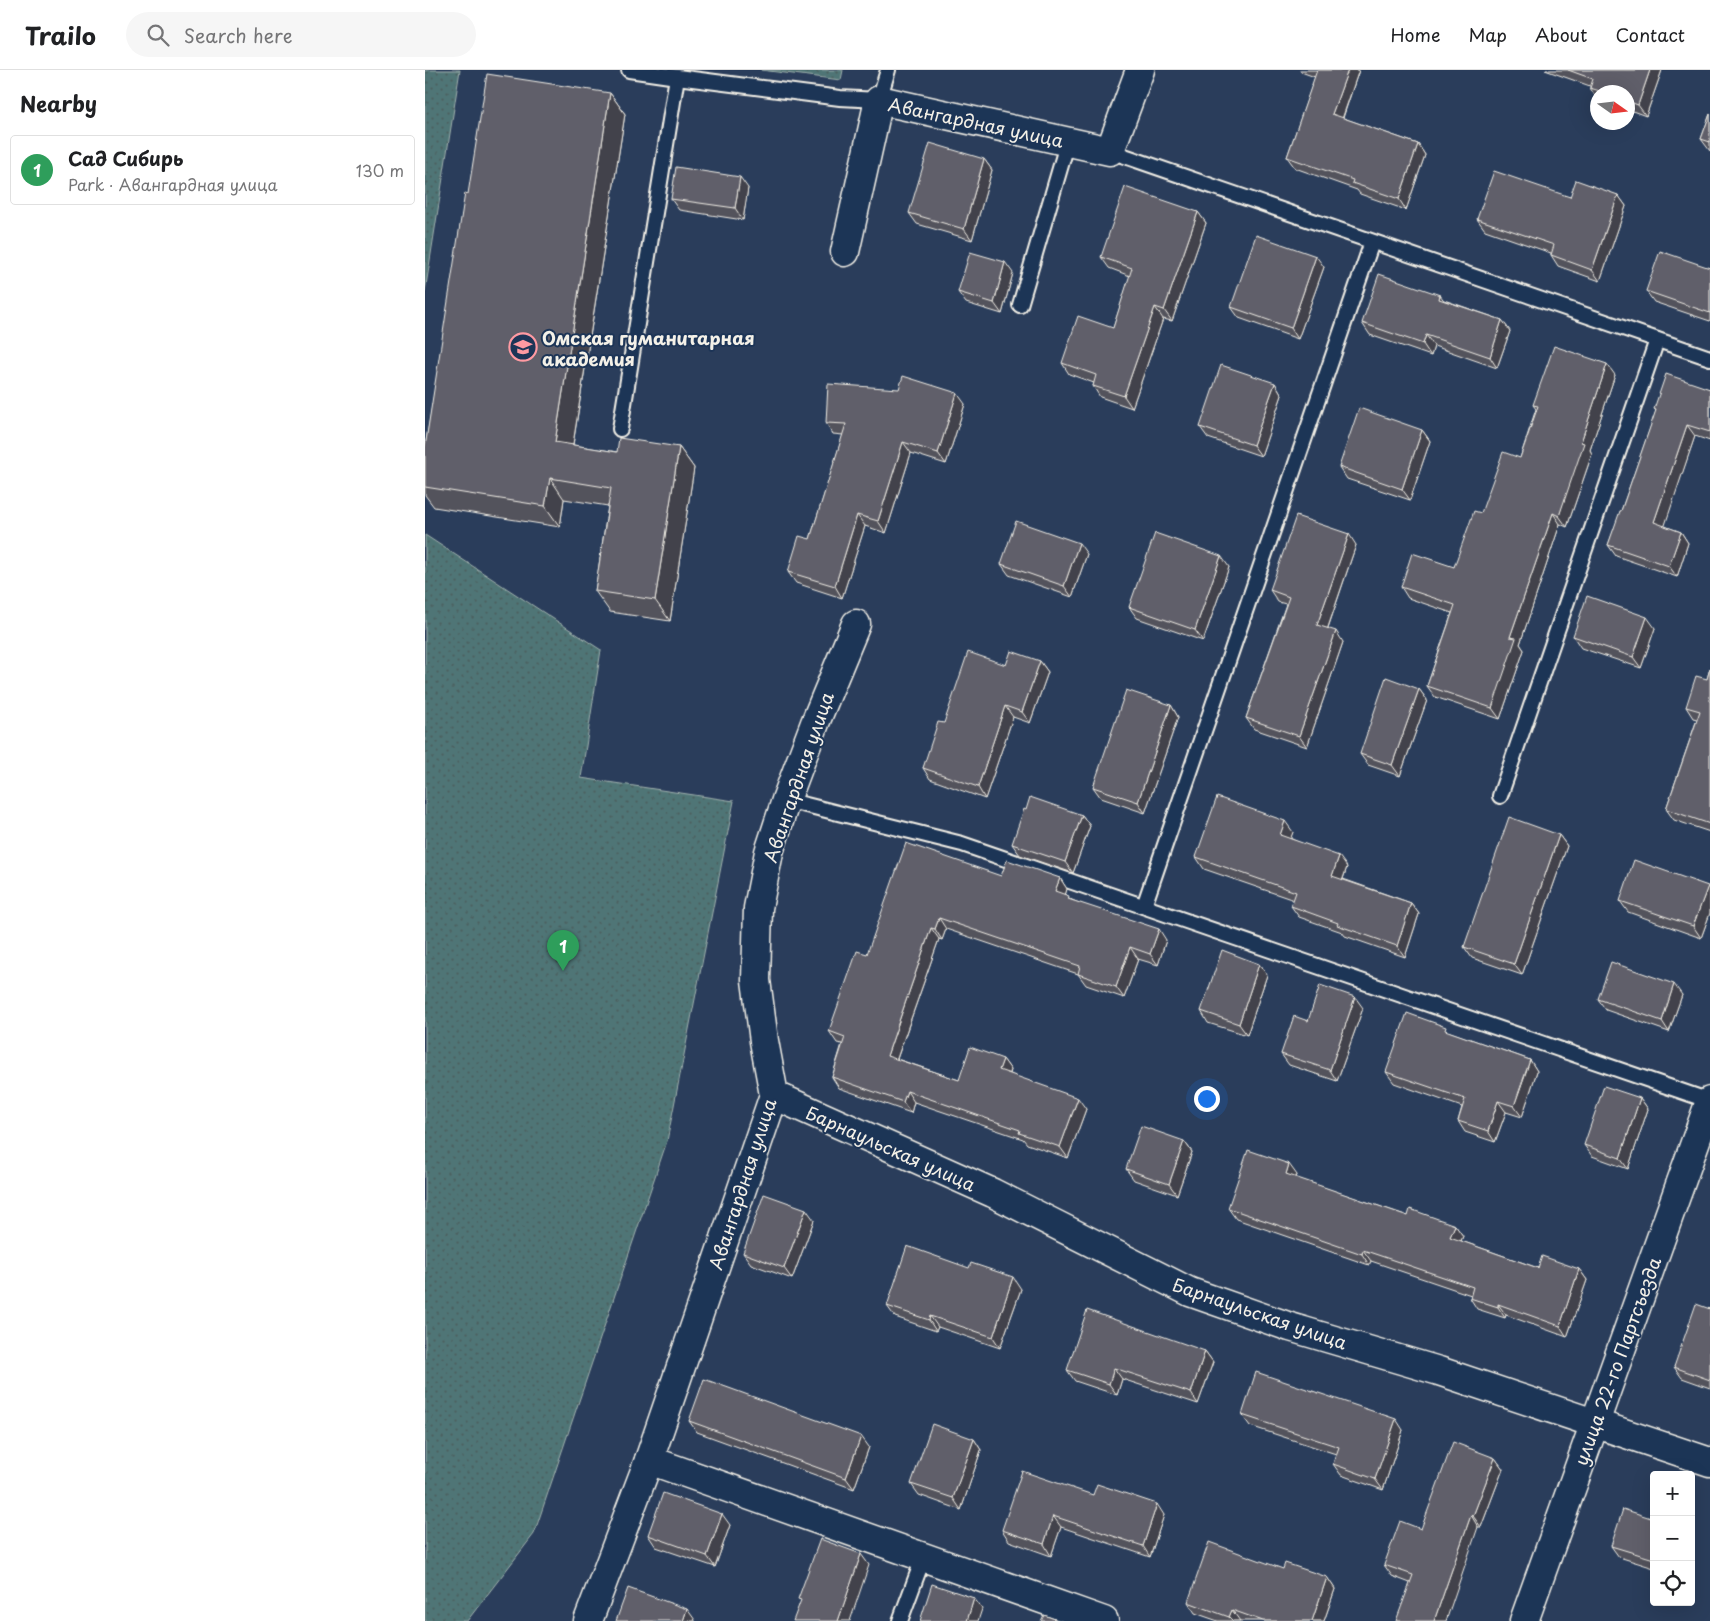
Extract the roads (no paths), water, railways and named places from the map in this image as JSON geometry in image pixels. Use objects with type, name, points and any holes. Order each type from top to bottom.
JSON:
[{"type":"street","points":[[1110,151],[1140,70]]},
{"type":"street","name":"Авангардная улица","points":[[845,252],[879,100],[1110,151]]},
{"type":"street","name":"Авангардная улица","points":[[588,1621],[649,1460],[774,1095],[756,980],[758,908],[769,852],[786,800],[815,722],[856,624]]},
{"type":"street","name":"Барнаульская улица","points":[[774,1095],[993,1193],[1190,1292],[1290,1327],[1439,1371],[1710,1462]]},
{"type":"street","name":"улица 22-го Партсъезда","points":[[1524,1621],[1710,1101]]},
{"type":"street","points":[[649,1460],[1104,1621]]},
{"type":"lane","points":[[629,70],[840,98],[879,100],[888,70]]},
{"type":"lane","points":[[620,429],[677,77]]},
{"type":"lane","points":[[1021,305],[1068,142]]},
{"type":"lane","points":[[1110,151],[1710,358]]},
{"type":"lane","points":[[1143,906],[1372,242]]},
{"type":"lane","points":[[1500,796],[1657,340]]},
{"type":"lane","points":[[786,800],[962,844],[1710,1101]]},
{"type":"lane","points":[[900,1621],[923,1556]]},
{"type":"place","name":"Омская гуманитарная академия","points":[[523,347]]},
{"type":"place","name":"Сад Сибирь","points":[[563,971]]}]
